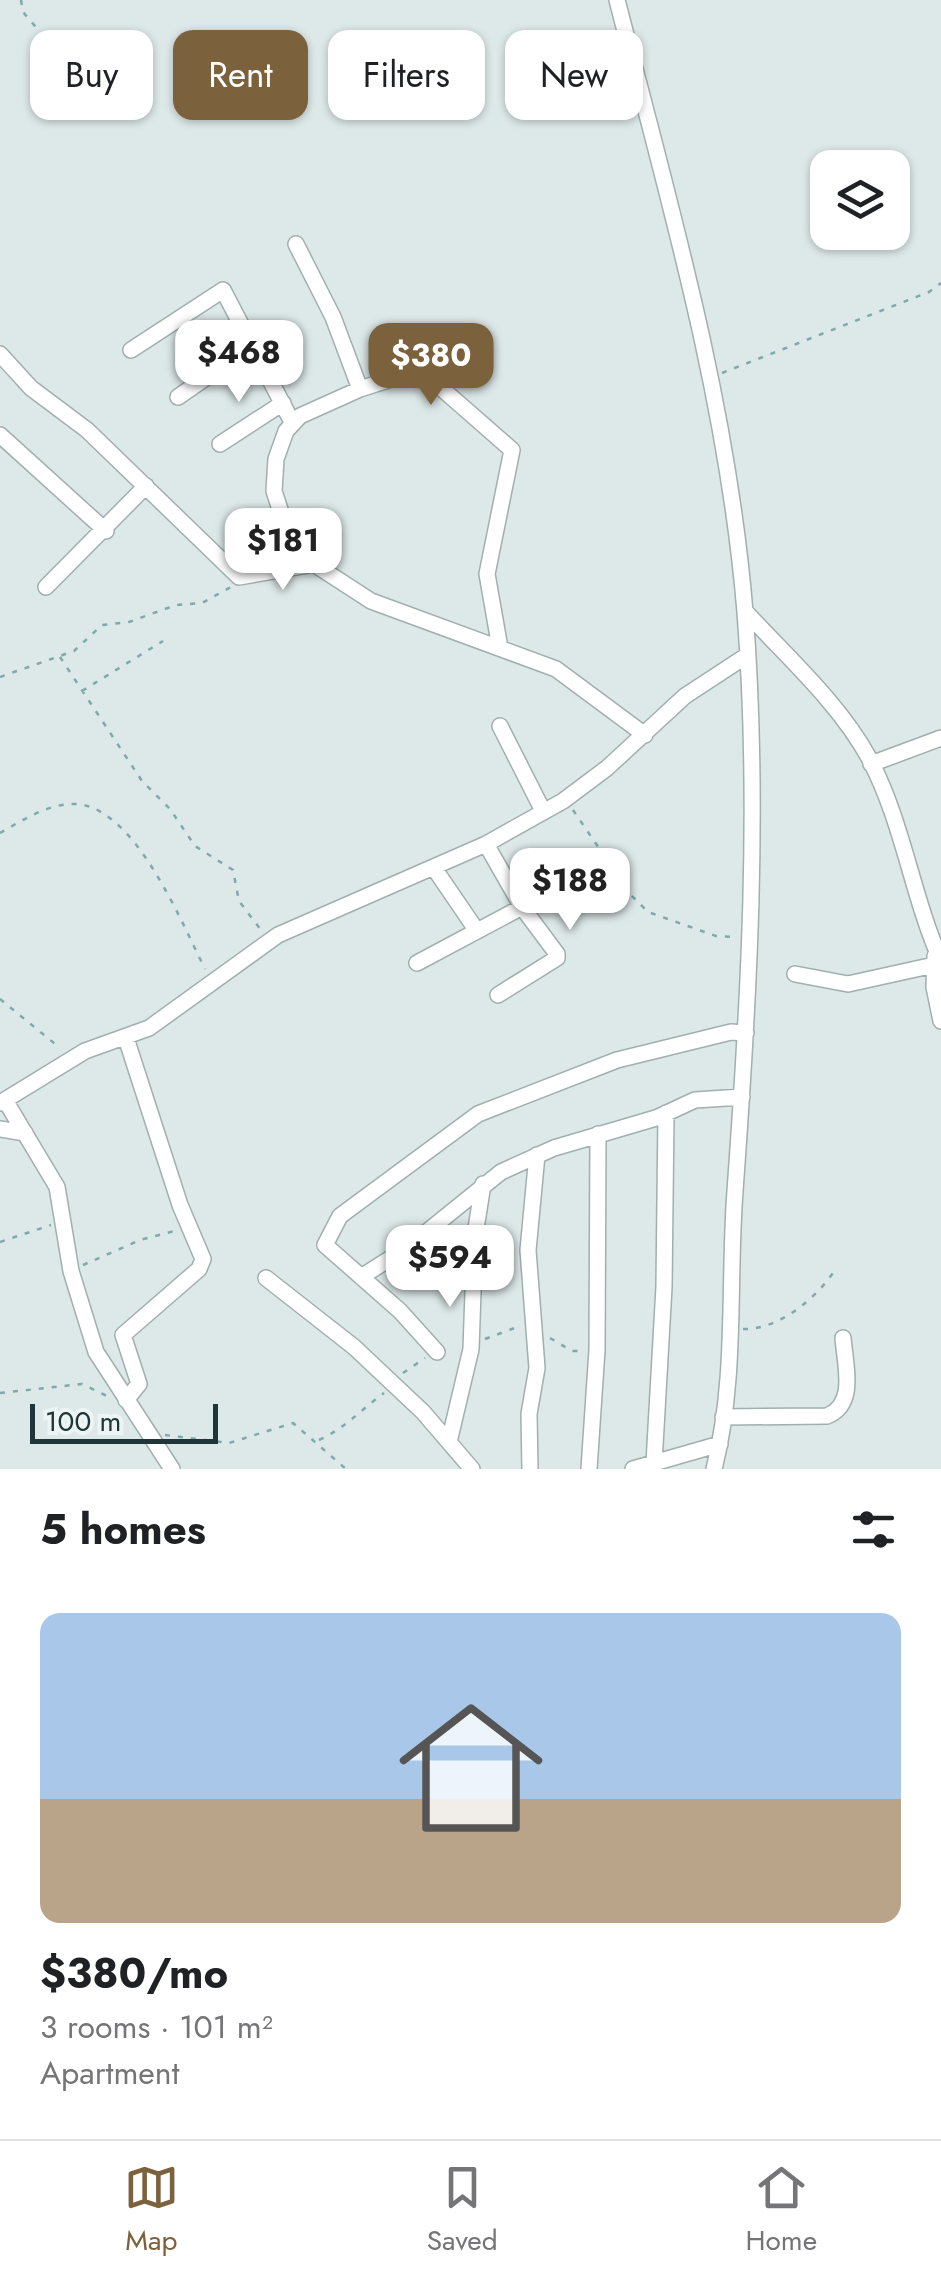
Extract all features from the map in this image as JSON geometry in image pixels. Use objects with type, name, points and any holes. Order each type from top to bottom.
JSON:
[{"type":"street","points":[[617,0],[712,378],[745,611],[754,755],[752,959],[731,1328],[714,1469]]},
{"type":"street","points":[[296,244],[333,317],[360,389]]},
{"type":"street","points":[[132,350],[223,290],[292,422]]},
{"type":"street","points":[[178,397],[253,345]]},
{"type":"street","points":[[0,354],[31,388],[70,416],[235,574],[246,579],[307,563],[325,570]]},
{"type":"street","points":[[500,648],[487,574],[512,450],[424,372],[412,372],[360,389],[292,422],[276,459],[274,491],[290,540],[372,602],[569,676],[644,735]]},
{"type":"street","points":[[220,444],[282,403]]},
{"type":"street","points":[[0,436],[106,531]]},
{"type":"street","points":[[46,586],[106,531],[146,486]]},
{"type":"street","points":[[745,611],[832,707],[872,764],[937,958],[941,1021]]},
{"type":"street","points":[[172,1469],[120,1401],[96,1352],[71,1271],[57,1186],[2,1101],[72,1059],[164,1019],[271,940],[486,844],[563,801],[644,735],[684,696],[746,656]]},
{"type":"street","points":[[500,726],[543,811]]},
{"type":"street","points":[[872,764],[941,738]]},
{"type":"street","points":[[486,844],[557,958],[498,994]]},
{"type":"street","points":[[434,868],[478,931]]},
{"type":"street","points":[[417,963],[522,906]]},
{"type":"street","points":[[794,974],[848,984],[937,958]]},
{"type":"street","points":[[437,1352],[324,1244],[336,1220],[462,1123],[539,1086],[617,1060],[730,1032],[746,1033]]},
{"type":"street","points":[[120,1401],[139,1384],[123,1335],[198,1269],[202,1255],[189,1227],[126,1038]]},
{"type":"street","points":[[361,1277],[408,1247],[483,1184],[538,1156],[666,1114],[695,1100],[742,1097]]},
{"type":"street","points":[[654,1463],[664,1287],[666,1114]]},
{"type":"street","points":[[0,1129],[25,1134]]},
{"type":"street","points":[[589,1469],[597,1350],[598,1134]]},
{"type":"street","points":[[530,1469],[535,1330],[528,1250],[538,1156]]},
{"type":"street","points":[[448,1442],[471,1342],[476,1235],[483,1184]]},
{"type":"street","points":[[266,1278],[338,1332],[472,1469]]},
{"type":"street","points":[[723,1417],[827,1416],[839,1411],[847,1396],[843,1338]]},
{"type":"street","points":[[633,1469],[720,1444]]},
{"type":"path","points":[[21,0],[24,12],[38,30]]},
{"type":"path","points":[[712,378],[884,311],[941,283]]},
{"type":"path","points":[[0,677],[74,651],[102,626],[129,622],[176,605],[202,603],[246,579]]},
{"type":"path","points":[[80,692],[163,641]]},
{"type":"path","points":[[60,657],[142,782],[170,809],[194,846],[234,870],[244,911],[271,940]]},
{"type":"path","points":[[563,801],[648,912],[716,936],[750,937]]},
{"type":"path","points":[[0,833],[66,804],[93,807],[112,818],[138,846],[212,984]]},
{"type":"path","points":[[0,999],[72,1059]]},
{"type":"path","points":[[0,1242],[62,1221]]},
{"type":"path","points":[[71,1271],[140,1240],[189,1227]]},
{"type":"path","points":[[731,1328],[771,1326],[822,1288],[834,1270]]},
{"type":"path","points":[[471,1342],[520,1326],[572,1351],[597,1350]]},
{"type":"path","points":[[0,1393],[82,1384],[120,1401]]},
{"type":"path","points":[[318,1441],[342,1430],[354,1413],[394,1386]]},
{"type":"path","points":[[159,1432],[186,1441],[229,1443],[293,1423],[346,1469]]}]
